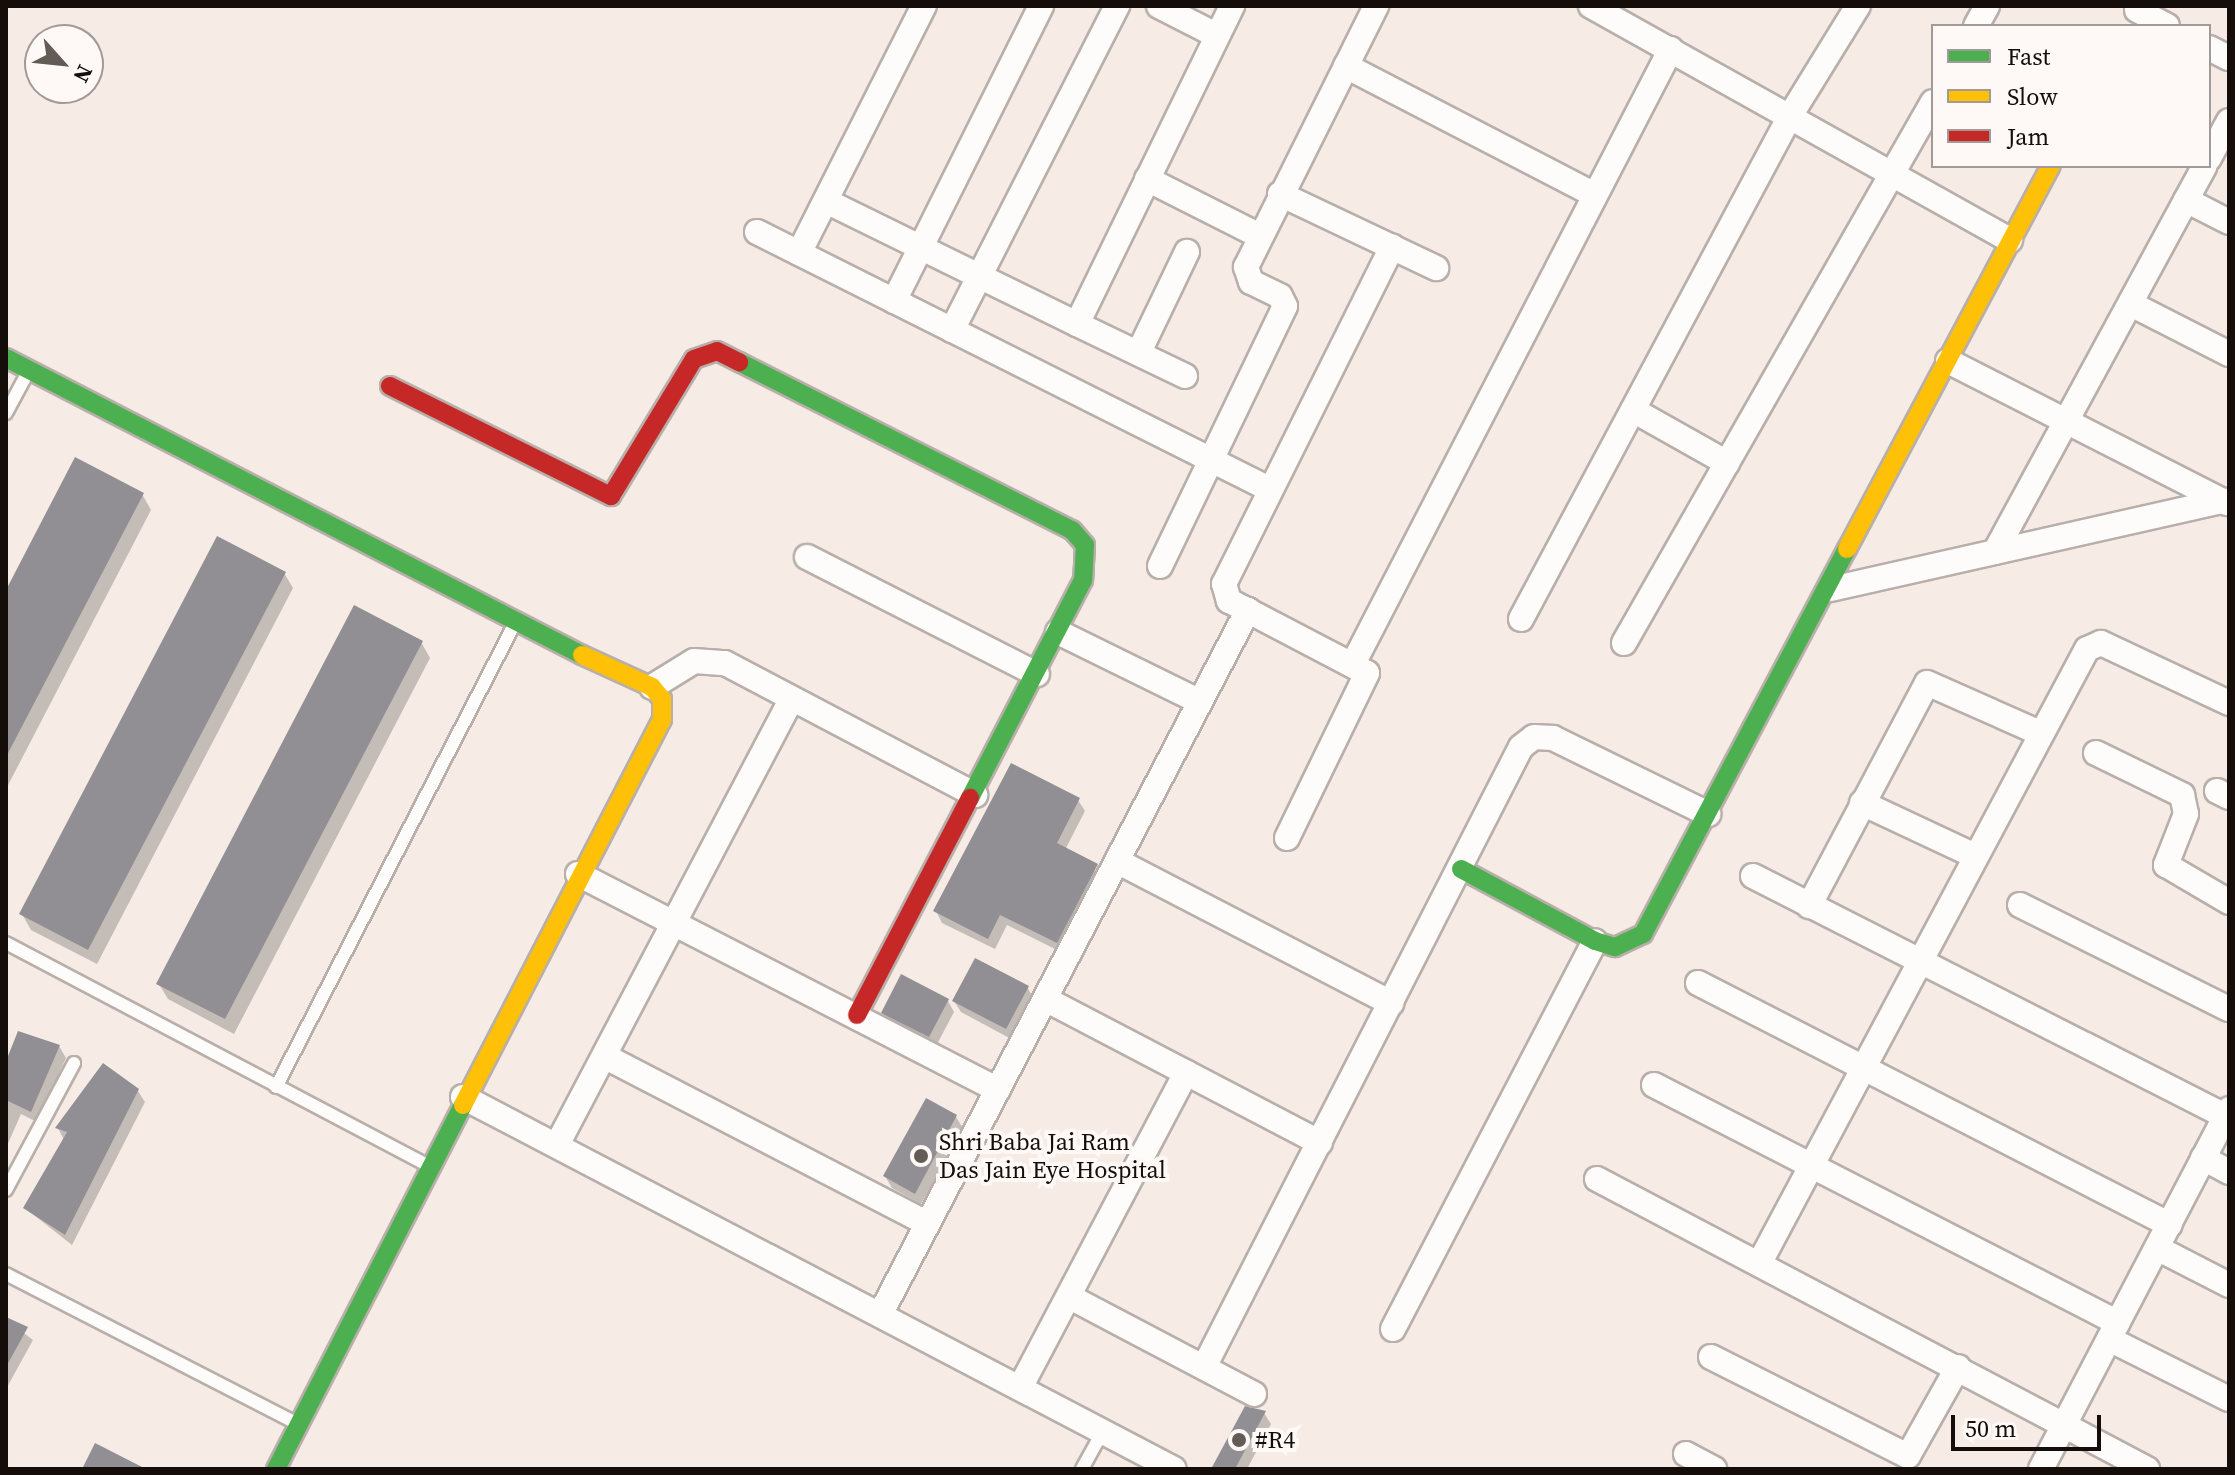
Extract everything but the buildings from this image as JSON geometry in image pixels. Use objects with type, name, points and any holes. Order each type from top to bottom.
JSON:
[{"type":"street","points":[[799,253],[924,6]]},
{"type":"street","points":[[894,301],[1041,6]]},
{"type":"street","points":[[952,330],[1116,6]]},
{"type":"street","points":[[1159,6],[1216,35]]},
{"type":"street","points":[[1077,324],[1232,6]]},
{"type":"street","points":[[1160,566],[1285,306],[1246,274],[1260,236],[1376,6]]},
{"type":"street","points":[[1591,6],[2010,240]]},
{"type":"street","points":[[1521,619],[1790,116],[1858,6]]},
{"type":"street","points":[[1977,24],[1987,6]]},
{"type":"street","points":[[2135,14],[2162,24]]},
{"type":"street","points":[[1354,662],[1671,49]]},
{"type":"street","points":[[2211,49],[2229,58]]},
{"type":"street","points":[[1346,66],[1595,195]]},
{"type":"street","points":[[1624,643],[1931,106]]},
{"type":"street","points":[[2211,154],[2229,121]]},
{"type":"street","points":[[1461,869],[1595,941],[1615,947],[1643,934],[1831,589],[2050,168]]},
{"type":"street","points":[[1995,552],[2204,168]]},
{"type":"street","points":[[1147,179],[1260,236]]},
{"type":"street","points":[[1280,194],[1436,268]]},
{"type":"street","points":[[2186,200],[2229,222]]},
{"type":"street","points":[[826,201],[1185,376]]},
{"type":"street","points":[[757,232],[1269,489]]},
{"type":"street","points":[[1287,838],[1366,682],[1354,662],[1229,601],[1224,584],[1392,247]]},
{"type":"street","points":[[1139,352],[1187,252]]},
{"type":"street","points":[[2131,304],[2229,354]]},
{"type":"street","points":[[390,386],[611,496],[694,359],[717,351],[1072,530],[1088,562],[1058,632],[857,1015]]},
{"type":"street","points":[[6,358],[514,624],[652,687],[662,699],[662,720],[427,1165],[276,1469]]},
{"type":"street","points":[[1948,361],[2226,503]]},
{"type":"street","points":[[1633,410],[1727,463]]},
{"type":"street","points":[[1831,589],[2226,503]]},
{"type":"street","points":[[807,557],[1037,674]]},
{"type":"street","points":[[882,1311],[1248,610]]},
{"type":"street","points":[[1058,632],[1200,702]]},
{"type":"street","points":[[1759,1264],[2087,649],[2101,643],[2229,703]]},
{"type":"street","points":[[652,687],[709,658],[975,795]]},
{"type":"street","points":[[1809,906],[1927,683],[2040,733]]},
{"type":"street","points":[[558,1143],[606,1057],[791,700]]},
{"type":"street","points":[[1204,1367],[1521,747],[1534,737],[1553,738],[1708,814]]},
{"type":"street","points":[[2096,753],[2182,795],[2186,814],[2166,865],[2229,902]]},
{"type":"street","points":[[1862,803],[1975,856]]},
{"type":"street","points":[[1117,861],[1391,1003]]},
{"type":"street","points":[[578,874],[998,1090]]},
{"type":"street","points":[[1753,876],[1921,963],[2227,1112],[2159,1249],[2041,1469]]},
{"type":"street","points":[[2020,905],[2229,1009]]},
{"type":"street","points":[[1393,1329],[1595,941]]},
{"type":"street","points":[[1698,983],[2170,1225]]},
{"type":"street","points":[[1047,1000],[1320,1143]]},
{"type":"street","points":[[606,1057],[926,1223]]},
{"type":"street","points":[[1022,1384],[1186,1073]]},
{"type":"street","points":[[1654,1085],[2114,1331],[2229,1399]]},
{"type":"street","points":[[463,1097],[558,1143],[1022,1384],[1174,1469]]},
{"type":"street","points":[[2203,1158],[2229,1172]]},
{"type":"street","points":[[1597,1179],[2147,1469]]},
{"type":"street","points":[[2159,1249],[2229,1285]]},
{"type":"street","points":[[1070,1297],[1254,1394]]},
{"type":"street","points":[[1711,1357],[1900,1456],[1914,1452],[1958,1367]]},
{"type":"street","points":[[1686,1454],[1714,1469]]},
{"type":"lane","points":[[6,413],[29,370]]},
{"type":"lane","points":[[276,1087],[514,624]]},
{"type":"lane","points":[[6,943],[427,1165]]},
{"type":"lane","points":[[6,1190],[74,1063]]},
{"type":"lane","points":[[6,1274],[298,1424]]},
{"type":"lane","points":[[1082,1469],[1103,1431]]},
{"type":"traffic: fast","points":[[6,358],[582,655]]},
{"type":"traffic: fast","points":[[739,362],[1072,530],[1085,545],[1083,580],[970,798]]},
{"type":"traffic: fast","points":[[1461,869],[1595,941],[1615,947],[1643,934],[1847,549]]},
{"type":"traffic: fast","points":[[276,1469],[463,1105]]},
{"type":"traffic: slow","points":[[1847,549],[2050,168]]},
{"type":"traffic: slow","points":[[463,1105],[662,720],[662,699],[652,687],[582,655]]},
{"type":"traffic: jam","points":[[390,386],[611,496],[694,359],[717,351],[739,362]]},
{"type":"traffic: jam","points":[[857,1015],[970,798]]},
{"type":"place","name":"Shri Baba Jai Ram Das Jain Eye Hospital","points":[[921,1156]]},
{"type":"place","name":"#R4","points":[[1239,1440]]}]
